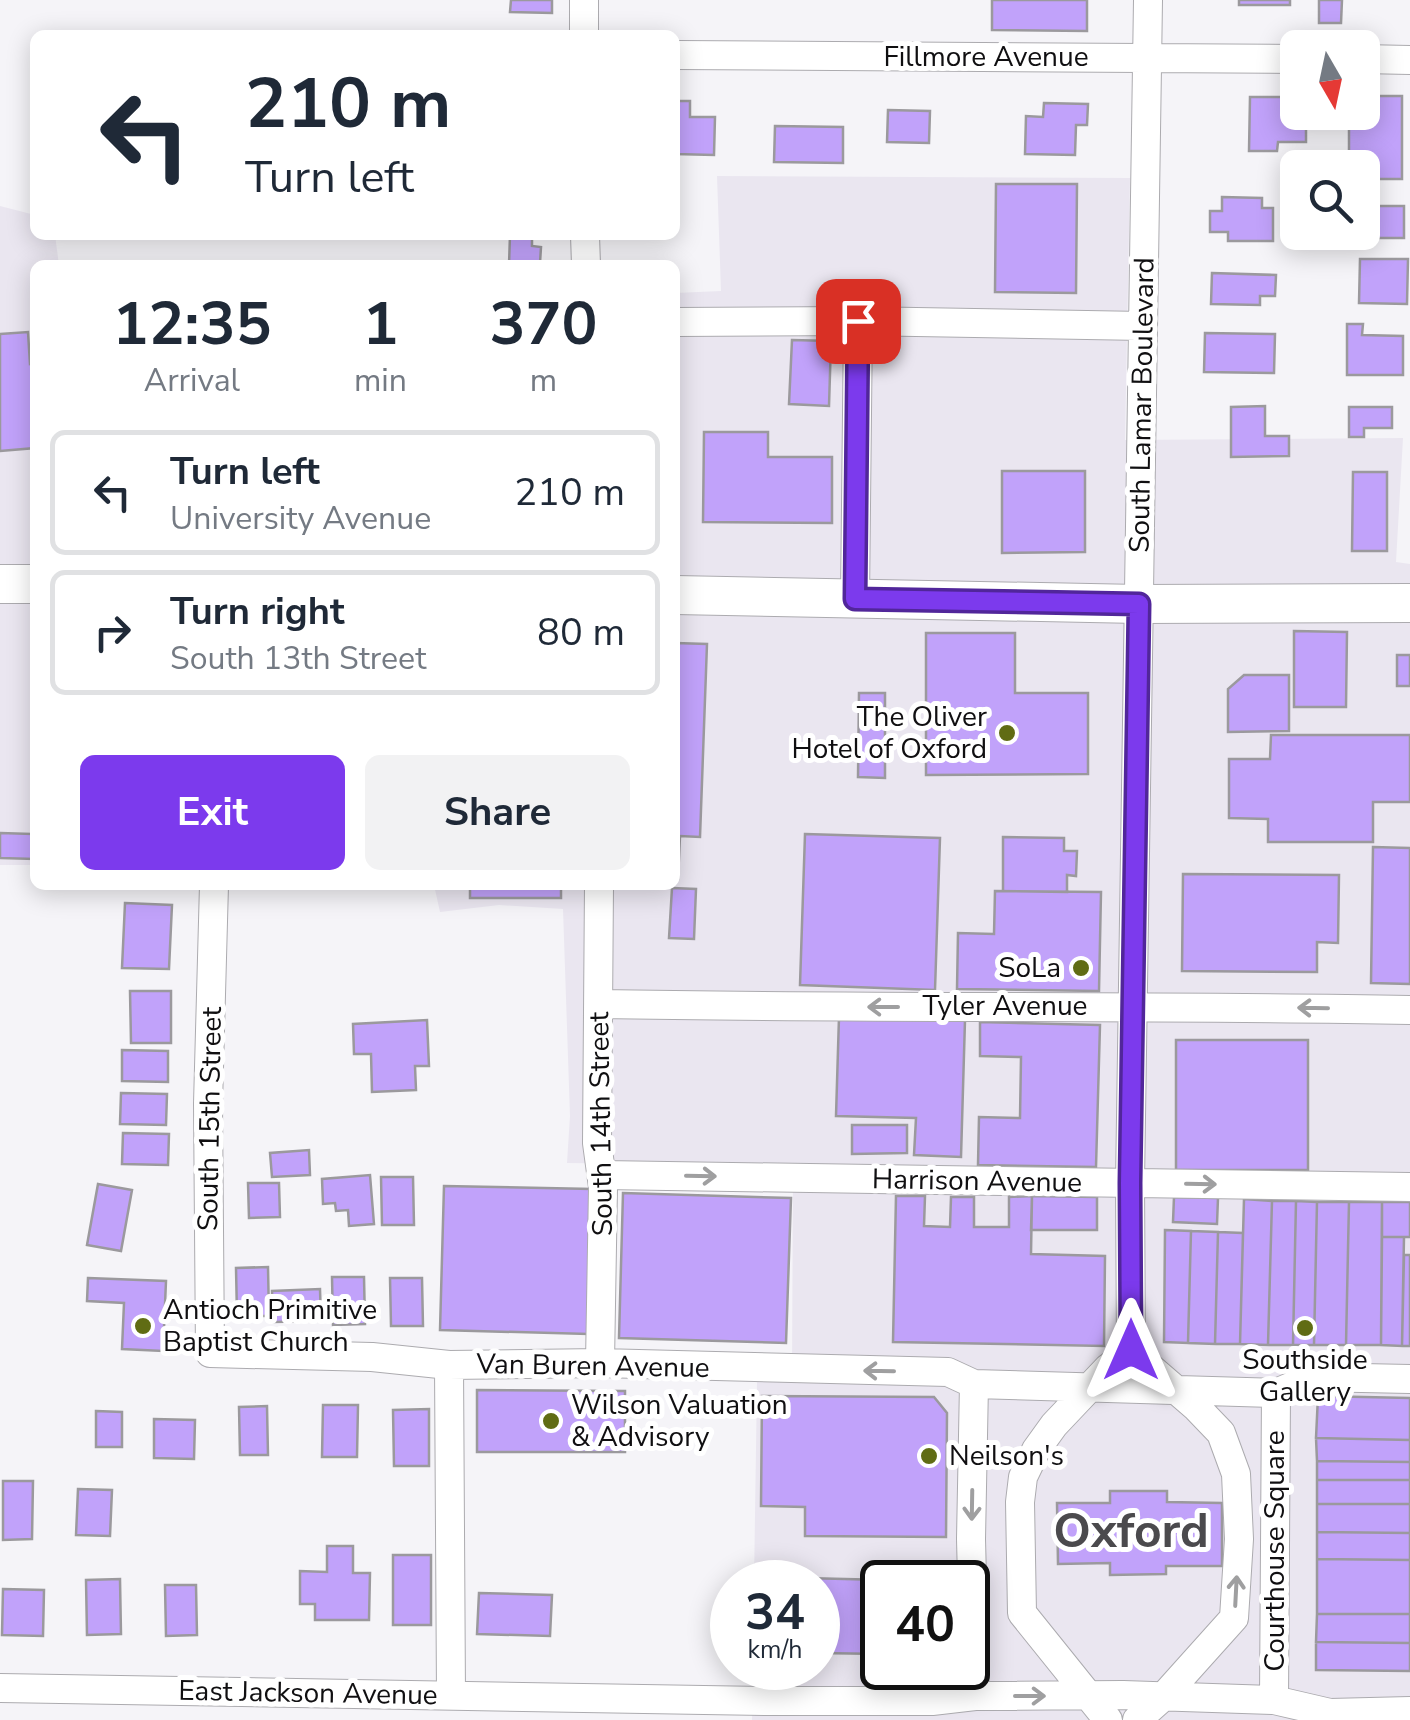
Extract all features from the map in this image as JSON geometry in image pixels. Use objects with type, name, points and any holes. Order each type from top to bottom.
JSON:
[{"type":"main road","points":[[0,584],[30,584]]},
{"type":"main road","points":[[680,595],[1139,604],[1410,603]]},
{"type":"street","points":[[584,0],[584,30]]},
{"type":"street","name":"South Lamar Boulevard","points":[[1131,1350],[1130,1183],[1148,0]]},
{"type":"street","name":"Fillmore Avenue","points":[[680,55],[1280,59]]},
{"type":"street","points":[[1380,60],[1410,60]]},
{"type":"street","points":[[855,599],[858,321]]},
{"type":"street","points":[[680,322],[1143,326]]},
{"type":"street","name":"South 15th Street","points":[[210,1353],[208,1104],[214,890]]},
{"type":"street","name":"South 14th Street","points":[[599,890],[598,1142],[603,1174],[600,1363]]},
{"type":"street","name":"Tyler Avenue","points":[[600,1004],[1410,1010]]},
{"type":"street","name":"Harrison Avenue","points":[[603,1174],[1410,1188]]},
{"type":"street","points":[[1108,1720],[1022,1613],[1019,1535],[1023,1478],[1054,1425],[1108,1368],[1131,1350],[1176,1391]]},
{"type":"street","name":"Van Buren Avenue","points":[[210,1353],[372,1357],[449,1365],[600,1363],[948,1372],[974,1384]]},
{"type":"street","points":[[449,1365],[451,1695]]},
{"type":"street","points":[[1276,1393],[1314,1377],[1410,1379]]},
{"type":"street","points":[[974,1384],[971,1544],[975,1696]]},
{"type":"street","name":"Courthouse Square","points":[[974,1384],[1276,1393],[1274,1700],[975,1696]]},
{"type":"street","name":"Courthouse Square","points":[[1164,1696],[1234,1618],[1239,1539],[1236,1474],[1221,1433],[1176,1391]]},
{"type":"street","name":"East Jackson Avenue","points":[[0,1688],[451,1695],[593,1710],[765,1710],[975,1696]]},
{"type":"street","points":[[1137,1720],[1164,1696]]},
{"type":"street","points":[[1274,1700],[1330,1712],[1410,1711]]},
{"type":"shaded area","points":[[717,176],[1130,178],[1125,440],[1403,438],[1396,562],[1410,564],[1410,1720],[752,1720],[753,1690],[840,1690],[840,1560],[754,1560],[757,1382],[792,1377],[793,1166],[567,1163],[570,1116],[563,909],[499,905],[440,912],[435,890],[680,890],[680,293],[721,291]]},
{"type":"shaded area","points":[[0,206],[30,214],[30,240],[56,240],[58,260],[30,260],[30,865],[0,865]]},
{"type":"building","points":[[511,0],[552,0],[552,13],[510,12]]},
{"type":"building","points":[[992,0],[1087,0],[1087,31],[992,30]]},
{"type":"building","points":[[1239,0],[1290,0],[1290,5],[1239,5]]},
{"type":"building","points":[[1319,0],[1342,0],[1341,23],[1319,23]]},
{"type":"building","points":[[1380,96],[1402,96],[1402,179],[1380,179],[1380,150],[1349,150],[1349,130],[1380,130]]},
{"type":"building","points":[[1250,97],[1280,97],[1280,130],[1306,130],[1306,142],[1278,142],[1277,151],[1249,151]]},
{"type":"building","points":[[680,101],[690,101],[690,117],[715,117],[714,155],[680,154]]},
{"type":"building","points":[[1044,103],[1088,104],[1087,125],[1076,125],[1075,155],[1025,154],[1026,116],[1043,117]]},
{"type":"building","points":[[888,110],[930,111],[929,143],[887,142]]},
{"type":"building","points":[[775,126],[843,127],[843,163],[774,162]]},
{"type":"building","points":[[996,184],[1077,184],[1076,293],[995,292]]},
{"type":"building","points":[[1222,197],[1262,198],[1262,208],[1273,208],[1273,241],[1228,241],[1228,232],[1210,232],[1210,211],[1222,211]]},
{"type":"building","points":[[1380,206],[1404,206],[1404,238],[1380,238]]},
{"type":"building","points":[[510,240],[532,240],[532,246],[541,247],[540,260],[509,260]]},
{"type":"building","points":[[1360,259],[1408,259],[1407,304],[1359,303]]},
{"type":"building","points":[[1212,273],[1276,275],[1275,296],[1260,296],[1260,305],[1211,304]]},
{"type":"building","points":[[1347,324],[1363,324],[1362,335],[1403,336],[1403,375],[1347,375]]},
{"type":"building","points":[[28,332],[30,448],[0,451],[0,334]]},
{"type":"building","points":[[1205,333],[1275,334],[1274,373],[1204,372]]},
{"type":"building","points":[[792,340],[831,341],[829,406],[789,404]]},
{"type":"building","points":[[1265,406],[1265,436],[1289,436],[1289,456],[1231,457],[1231,407]]},
{"type":"building","points":[[1349,407],[1392,407],[1392,428],[1364,428],[1364,437],[1349,437]]},
{"type":"building","points":[[704,432],[768,432],[768,457],[832,457],[832,523],[703,522]]},
{"type":"building","points":[[1002,471],[1085,471],[1085,552],[1002,553]]},
{"type":"building","points":[[1353,472],[1387,472],[1387,551],[1352,551]]},
{"type":"building","points":[[1294,631],[1347,632],[1346,707],[1294,707]]},
{"type":"building","name":"The Oliver Hotel of Oxford","points":[[926,633],[1015,633],[1015,693],[1088,693],[1088,774],[926,775]]},
{"type":"building","points":[[680,643],[707,644],[700,837],[680,836]]},
{"type":"building","points":[[1397,655],[1410,655],[1410,686],[1397,686]]},
{"type":"building","points":[[1244,675],[1289,675],[1289,731],[1228,732],[1228,689]]},
{"type":"building","points":[[859,693],[885,693],[885,778],[858,777]]},
{"type":"building","points":[[1271,735],[1410,735],[1410,802],[1373,802],[1373,842],[1268,842],[1268,819],[1229,818],[1229,759],[1270,759]]},
{"type":"building","points":[[0,833],[30,834],[30,859],[0,858]]},
{"type":"building","points":[[805,834],[940,838],[935,990],[800,985]]},
{"type":"building","points":[[1003,837],[1064,838],[1064,851],[1077,851],[1076,876],[1067,875],[1067,892],[1003,891]]},
{"type":"building","points":[[1373,847],[1410,848],[1410,984],[1371,983]]},
{"type":"building","points":[[1183,874],[1339,875],[1338,943],[1317,942],[1317,972],[1182,971]]},
{"type":"building","points":[[696,889],[694,939],[669,938],[672,890]]},
{"type":"building","points":[[470,890],[561,890],[561,898],[470,898]]},
{"type":"building","points":[[995,891],[1101,892],[1099,991],[957,989],[958,933],[994,934]]},
{"type":"building","points":[[125,903],[172,905],[169,969],[122,968]]},
{"type":"building","points":[[130,991],[171,991],[171,1043],[131,1043]]},
{"type":"building","points":[[839,1017],[965,1020],[961,1157],[914,1155],[916,1118],[836,1116]]},
{"type":"building","points":[[427,1020],[429,1066],[415,1066],[416,1090],[372,1092],[371,1054],[354,1054],[353,1024]]},
{"type":"building","points":[[980,1022],[1100,1025],[1096,1167],[978,1165],[979,1117],[1020,1118],[1021,1057],[980,1056]]},
{"type":"building","points":[[1176,1040],[1308,1040],[1308,1170],[1176,1170]]},
{"type":"building","points":[[122,1050],[168,1051],[168,1082],[122,1081]]},
{"type":"building","points":[[121,1093],[167,1094],[166,1125],[120,1124]]},
{"type":"building","points":[[852,1125],[907,1125],[907,1153],[852,1154]]},
{"type":"building","points":[[123,1133],[169,1134],[168,1165],[122,1164]]},
{"type":"building","points":[[309,1150],[310,1175],[272,1177],[270,1153]]},
{"type":"building","points":[[370,1175],[374,1224],[349,1226],[348,1210],[336,1211],[335,1203],[323,1204],[322,1179]]},
{"type":"building","points":[[381,1177],[413,1177],[414,1225],[382,1225]]},
{"type":"building","points":[[248,1183],[279,1183],[280,1217],[249,1218]]},
{"type":"building","points":[[98,1184],[132,1190],[121,1251],[87,1245]]},
{"type":"building","points":[[444,1186],[592,1189],[588,1334],[440,1330]]},
{"type":"building","points":[[623,1193],[791,1198],[786,1343],[619,1338]]},
{"type":"building","points":[[896,1196],[925,1196],[924,1226],[950,1227],[951,1197],[974,1197],[974,1227],[1009,1227],[1009,1197],[1032,1196],[1031,1254],[1105,1256],[1104,1346],[893,1342]]},
{"type":"building","points":[[1032,1196],[1097,1197],[1097,1230],[1031,1230]]},
{"type":"building","points":[[1174,1197],[1218,1198],[1217,1224],[1173,1222]]},
{"type":"building","points":[[1244,1199],[1272,1201],[1268,1345],[1240,1344]]},
{"type":"building","points":[[1272,1201],[1296,1201],[1293,1345],[1268,1345]]},
{"type":"building","points":[[1296,1201],[1317,1202],[1314,1345],[1293,1345]]},
{"type":"building","points":[[1317,1202],[1349,1202],[1346,1345],[1314,1345]]},
{"type":"building","points":[[1349,1202],[1382,1202],[1381,1345],[1346,1345]]},
{"type":"building","points":[[1382,1202],[1410,1202],[1410,1237],[1382,1237]]},
{"type":"building","points":[[1165,1230],[1191,1231],[1188,1343],[1164,1342]]},
{"type":"building","points":[[1191,1231],[1218,1232],[1215,1344],[1188,1343]]},
{"type":"building","points":[[1218,1232],[1243,1233],[1240,1344],[1215,1344]]},
{"type":"building","points":[[1382,1237],[1404,1237],[1402,1346],[1381,1345]]},
{"type":"building","points":[[1404,1255],[1410,1255],[1410,1346],[1402,1346]]},
{"type":"building","points":[[268,1267],[269,1316],[237,1316],[236,1268]]},
{"type":"building","points":[[332,1277],[364,1277],[365,1324],[333,1325]]},
{"type":"building","name":"Antioch Primitive Baptist Church","points":[[88,1278],[166,1281],[163,1351],[122,1349],[124,1303],[87,1301]]},
{"type":"building","points":[[390,1278],[422,1278],[423,1326],[391,1326]]},
{"type":"building","points":[[320,1289],[321,1321],[273,1322],[272,1291]]},
{"type":"building","name":"Wilson Valuation & Advisory","points":[[477,1390],[625,1391],[625,1452],[477,1452]]},
{"type":"building","points":[[762,1396],[934,1397],[947,1413],[946,1537],[805,1536],[805,1507],[761,1506]]},
{"type":"building","points":[[1318,1396],[1410,1398],[1410,1440],[1316,1438]]},
{"type":"building","points":[[323,1405],[358,1405],[357,1457],[322,1457]]},
{"type":"building","points":[[267,1406],[268,1455],[240,1455],[239,1407]]},
{"type":"building","points":[[429,1409],[429,1466],[394,1466],[393,1410]]},
{"type":"building","points":[[96,1411],[122,1412],[122,1447],[96,1447]]},
{"type":"building","points":[[154,1419],[195,1420],[194,1459],[154,1458]]},
{"type":"building","points":[[1316,1438],[1410,1440],[1410,1462],[1317,1461]]},
{"type":"building","points":[[1317,1461],[1410,1462],[1410,1480],[1317,1480]]},
{"type":"building","points":[[1317,1480],[1410,1480],[1410,1504],[1317,1504]]},
{"type":"building","points":[[3,1481],[33,1481],[32,1539],[3,1540]]},
{"type":"building","points":[[78,1489],[112,1490],[110,1536],[76,1535]]},
{"type":"building","points":[[1110,1491],[1167,1491],[1167,1502],[1222,1503],[1222,1566],[1166,1566],[1166,1574],[1110,1575],[1110,1563],[1058,1564],[1057,1503],[1110,1503]]},
{"type":"building","points":[[1317,1504],[1410,1504],[1410,1533],[1317,1532]]},
{"type":"building","points":[[1317,1532],[1410,1533],[1410,1560],[1317,1559]]},
{"type":"building","points":[[327,1546],[353,1546],[353,1573],[370,1573],[369,1620],[315,1620],[315,1604],[300,1604],[300,1571],[327,1572]]},
{"type":"building","points":[[393,1555],[431,1555],[431,1625],[393,1625]]},
{"type":"building","points":[[1317,1559],[1410,1560],[1410,1614],[1317,1614]]},
{"type":"building","points":[[120,1579],[121,1634],[87,1635],[86,1580]]},
{"type":"building","points":[[840,1579],[860,1579],[860,1654],[840,1653]]},
{"type":"building","points":[[165,1585],[196,1585],[197,1635],[166,1636]]},
{"type":"building","points":[[3,1589],[44,1590],[43,1636],[2,1635]]},
{"type":"building","points":[[479,1593],[552,1595],[550,1636],[477,1634]]},
{"type":"building","points":[[1317,1614],[1410,1614],[1410,1643],[1316,1642]]},
{"type":"building","points":[[1316,1642],[1410,1643],[1410,1671],[1316,1670]]},
{"type":"place","name":"The Oliver Hotel of Oxford","points":[[1007,733]]},
{"type":"place","name":"SoLa","points":[[1081,968]]},
{"type":"place","name":"Antioch Primitive Baptist Church","points":[[143,1326]]},
{"type":"place","name":"Southside Gallery","points":[[1305,1328]]},
{"type":"place","name":"Wilson Valuation & Advisory","points":[[551,1421]]},
{"type":"place","name":"Neilson's","points":[[929,1456]]},
{"type":"district","name":"Oxford","points":[[1131,1531]]},
{"type":"route","points":[[858,321],[855,599],[1139,604],[1131,1350]]}]
